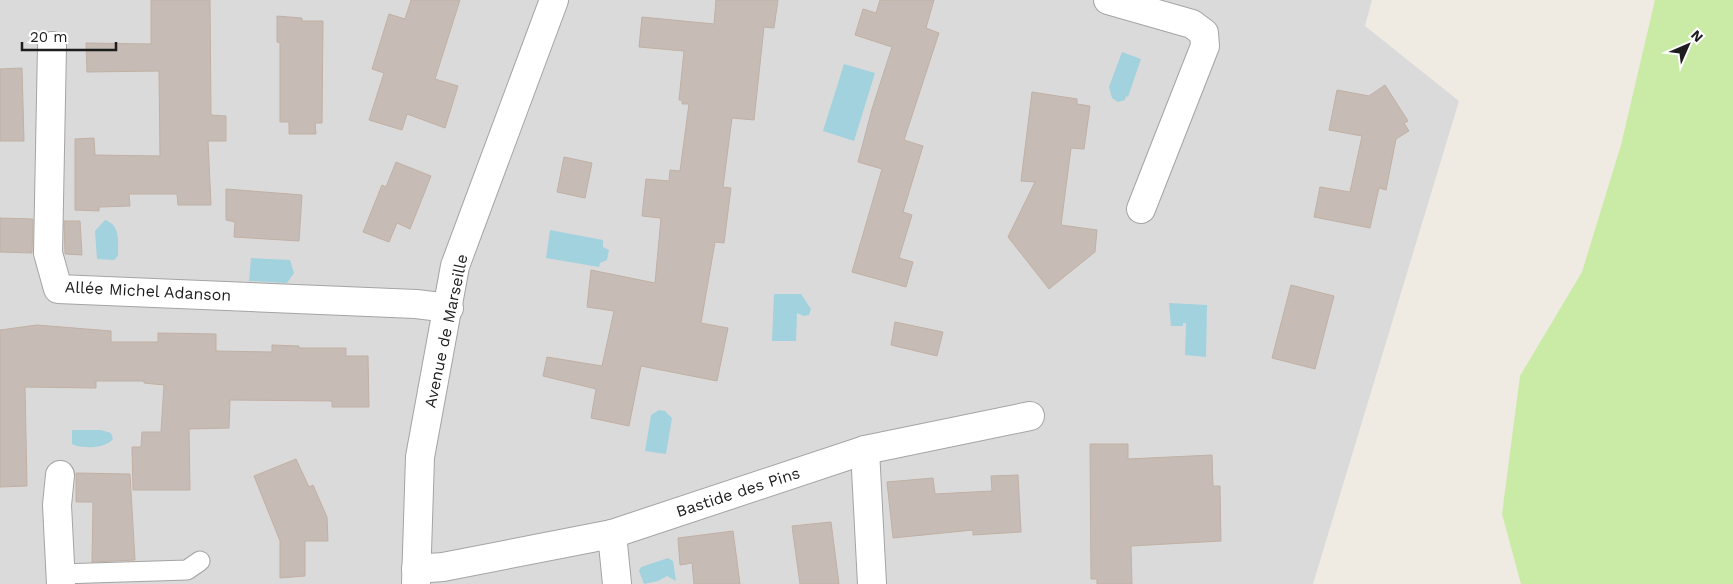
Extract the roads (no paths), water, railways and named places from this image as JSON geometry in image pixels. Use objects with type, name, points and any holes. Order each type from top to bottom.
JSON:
[{"type":"street","points":[[1108,0],[1192,24],[1204,33],[1205,46],[1140,209]]},
{"type":"street","name":"Avenue de Marseille","points":[[416,577],[420,457],[449,308],[455,266],[553,1]]},
{"type":"street","name":"Allée Michel Adanson","points":[[52,46],[48,254],[58,289],[416,304],[449,308]]},
{"type":"street","name":"Bastide des Pins","points":[[416,577],[443,567],[612,534],[865,450],[1030,416]]},
{"type":"street","points":[[865,450],[872,584]]},
{"type":"street","points":[[60,475],[57,505],[61,579]]},
{"type":"street","points":[[612,534],[616,584]]},
{"type":"lane","points":[[61,579],[187,570],[200,561]]},
{"type":"water","points":[[1122,52],[1141,59],[1128,97],[1126,96],[1125,100],[1118,102],[1112,98],[1109,87]]},
{"type":"water","points":[[844,64],[875,73],[854,141],[823,131]]},
{"type":"water","points":[[105,220],[114,226],[118,235],[118,256],[114,260],[97,259],[95,231]]},
{"type":"water","points":[[550,230],[603,240],[603,247],[609,250],[607,260],[600,263],[599,267],[546,258]]},
{"type":"water","points":[[251,258],[290,260],[294,273],[287,283],[249,281]]},
{"type":"water","points":[[774,294],[801,294],[811,309],[809,315],[804,316],[797,313],[796,341],[772,341]]},
{"type":"water","points":[[1169,303],[1207,305],[1206,357],[1185,355],[1186,323],[1183,323],[1183,326],[1171,326]]},
{"type":"water","points":[[659,410],[665,411],[672,418],[666,454],[645,451],[651,415]]},
{"type":"water","points":[[72,430],[101,430],[111,433],[113,439],[105,445],[76,446],[72,444]]},
{"type":"water","points":[[668,558],[673,561],[676,581],[667,576],[658,581],[644,584],[639,571],[641,567]]}]
